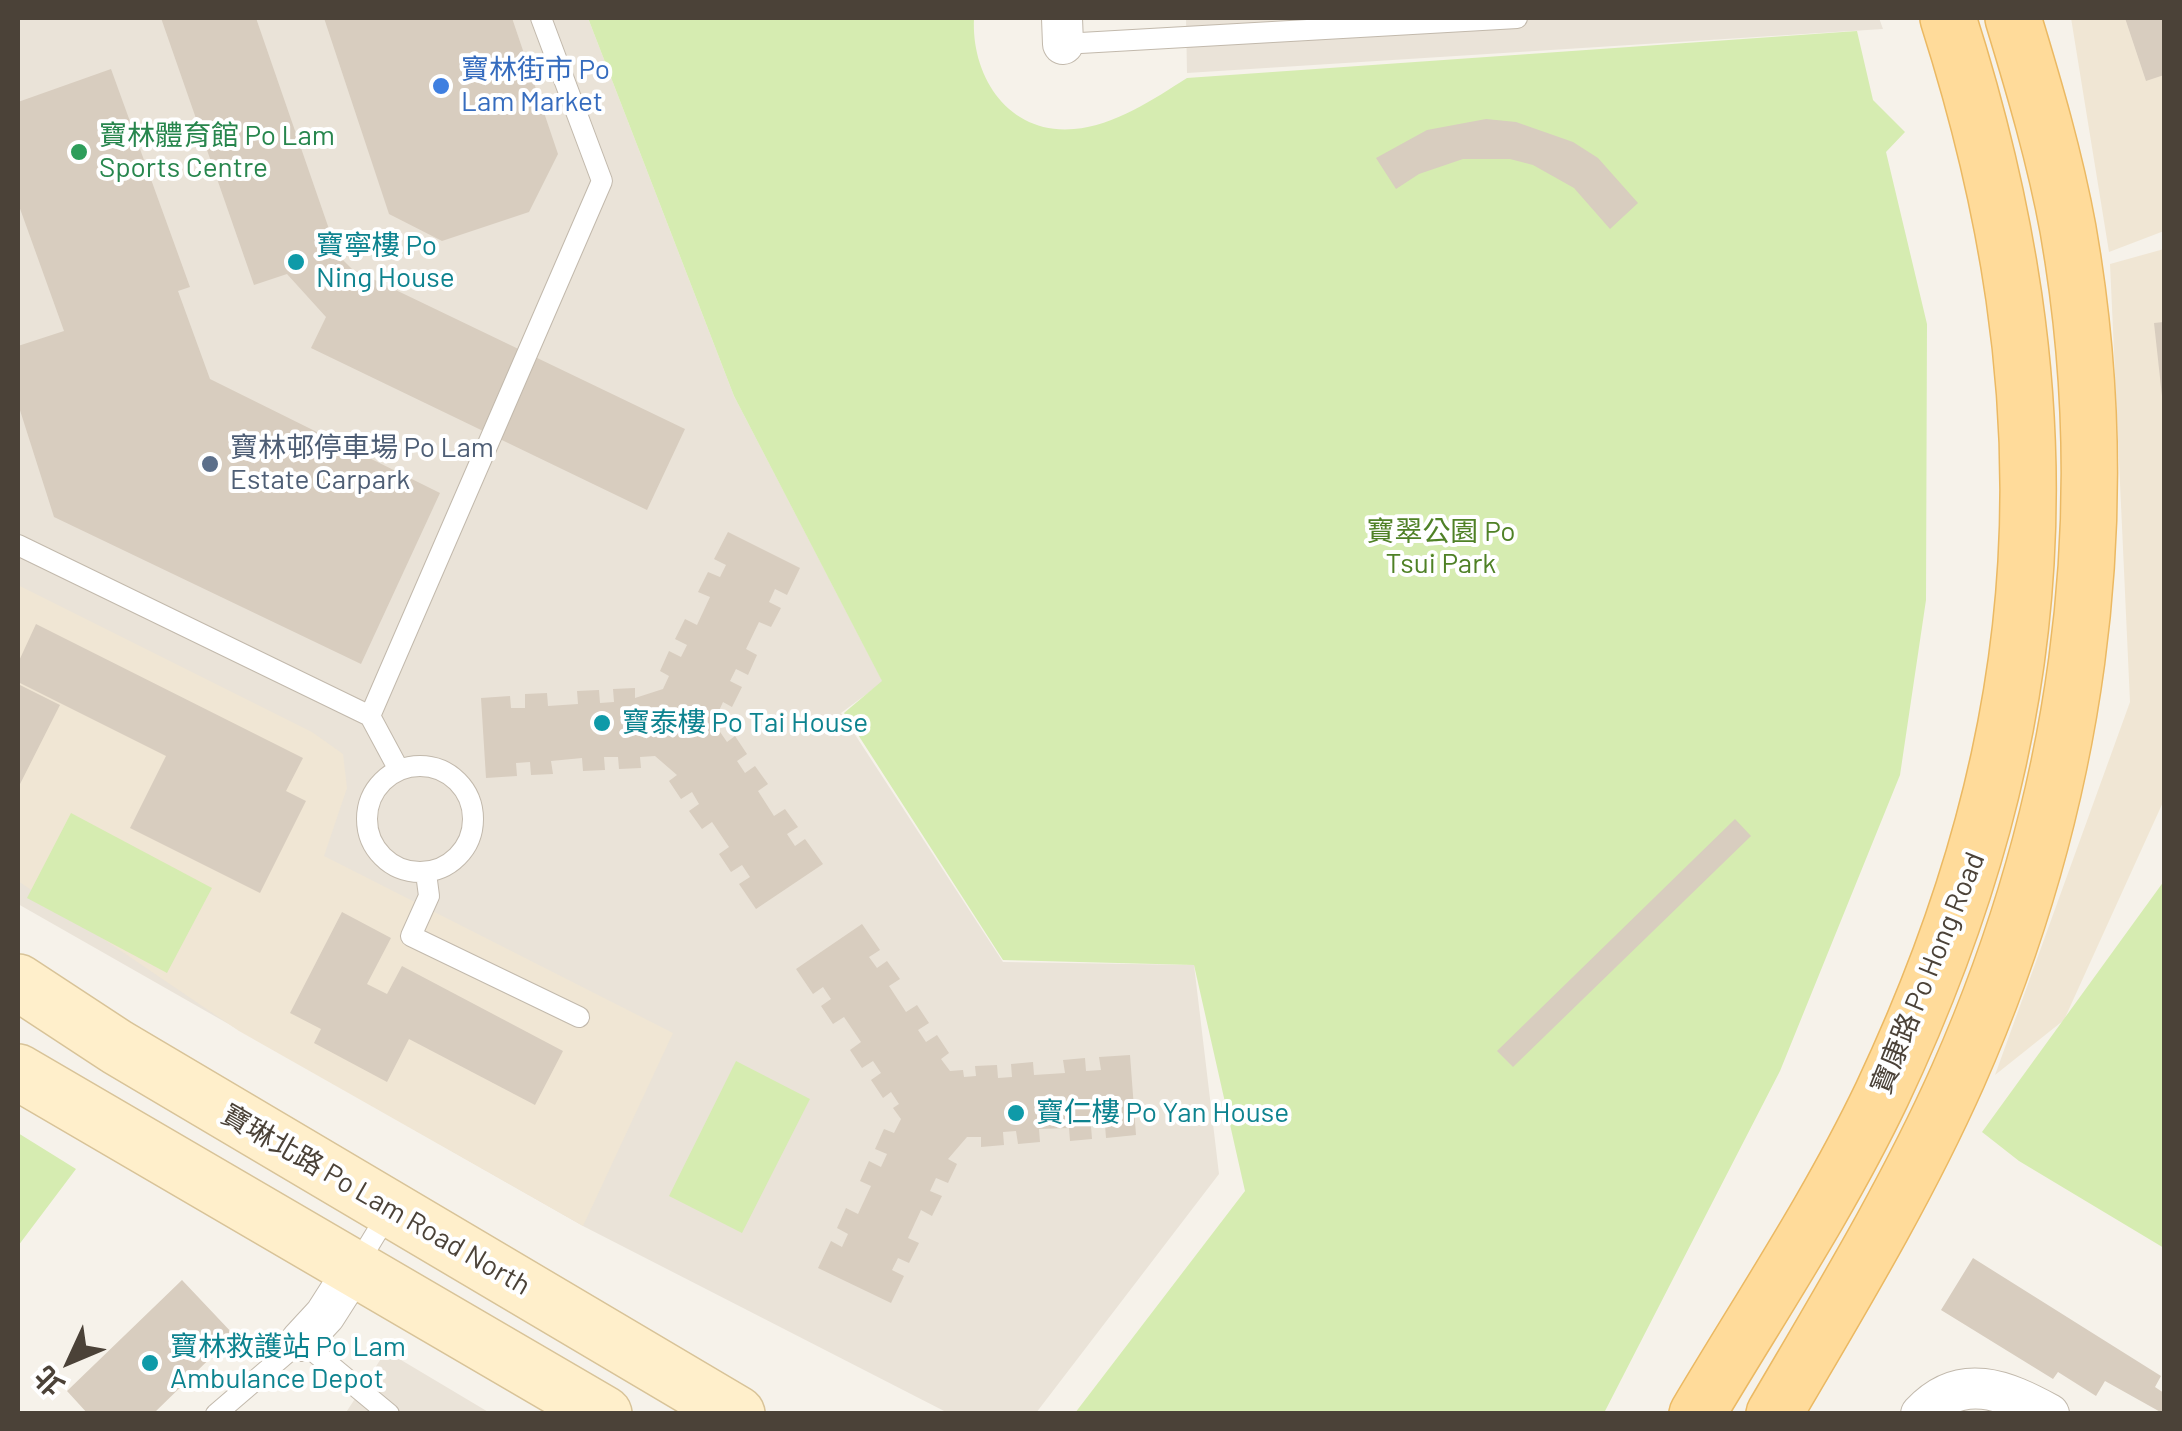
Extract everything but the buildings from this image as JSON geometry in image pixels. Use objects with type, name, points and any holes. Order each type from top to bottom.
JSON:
[{"type":"main road","name":"寶康路 Po Hong Road","points":[[1697,1414],[1843,1168],[1881,1095],[1968,881],[2002,754],[2024,598],[2029,431],[2023,350],[2006,239],[1992,170],[1948,18]]},
{"type":"main road","points":[[1774,1414],[1884,1224],[1957,1078],[2022,914],[2042,850],[2071,718],[2090,528],[2087,376],[2068,226],[2013,18]]},
{"type":"main road","name":"寶琳北路 Po Lam Road North","points":[[18,982],[390,1210],[738,1414]]},
{"type":"main road","points":[[18,1072],[604,1414]]},
{"type":"street","points":[[301,1341],[325,1315],[355,1268]]},
{"type":"street","points":[[1921,1414],[1939,1397],[1958,1388],[1980,1387],[2005,1390],[2049,1414]]},
{"type":"lane","points":[[370,716],[602,181],[540,18]]},
{"type":"lane","points":[[1062,31],[1518,18]]},
{"type":"lane","points":[[18,545],[370,716],[399,770]]},
{"type":"lane","points":[[416,765],[449,774],[471,801],[474,817],[466,848],[442,869],[426,873],[393,865],[371,840],[366,824],[374,791],[399,770],[416,765]]},
{"type":"lane","points":[[426,873],[429,896],[411,936],[579,1017]]},
{"type":"lane","points":[[355,1268],[390,1210]]},
{"type":"lane","points":[[216,1414],[301,1341],[389,1414]]},
{"type":"shaded area","points":[[18,18],[588,18],[734,396],[883,682],[841,713],[1003,962],[1194,965],[1219,1174],[1036,1413],[948,1413],[583,1226],[18,904]]},
{"type":"shaded area","points":[[1186,18],[1879,18],[1883,29],[1187,73]]},
{"type":"shaded area","points":[[2071,18],[2164,18],[2164,231],[2109,252]]},
{"type":"shaded area","points":[[2164,249],[2164,800],[2064,1020],[1995,1075],[2130,702],[2110,264]]},
{"type":"shaded area","points":[[18,585],[312,732],[343,754],[347,788],[324,856],[673,1033],[583,1226],[239,1031],[18,881]]},
{"type":"shaded area","points":[[386,1351],[490,1413],[345,1414]]},
{"type":"green space","name":"寶翠公園 Po Tsui Park","points":[[588,18],[974,18],[979,61],[998,98],[1030,122],[1074,129],[1119,117],[1187,78],[1857,31],[1873,100],[1905,132],[1886,152],[1927,324],[1926,600],[1900,775],[1780,1071],[1604,1413],[1075,1413],[1245,1191],[1194,965],[1003,960],[844,713],[882,681],[734,396]]},
{"type":"green space","points":[[71,813],[212,888],[167,973],[27,898]]},
{"type":"green space","points":[[2164,881],[2164,1248],[2019,1161],[1982,1132]]},
{"type":"green space","points":[[736,1061],[810,1099],[742,1233],[669,1196]]},
{"type":"green space","points":[[18,1133],[76,1169],[18,1246]]},
{"type":"place","name":"寶林街市 Po Lam Market","points":[[441,86]]},
{"type":"place","name":"寶林體育館 Po Lam Sports Centre","points":[[79,152]]},
{"type":"place","name":"寶寧樓 Po Ning House","points":[[296,262]]},
{"type":"place","name":"寶林邨停車場 Po Lam Estate Carpark","points":[[210,464]]},
{"type":"place","name":"寶泰樓 Po Tai House","points":[[602,723]]},
{"type":"place","name":"寶仁樓 Po Yan House","points":[[1016,1113]]},
{"type":"place","name":"寶林救護站 Po Lam Ambulance Depot","points":[[150,1363]]}]
